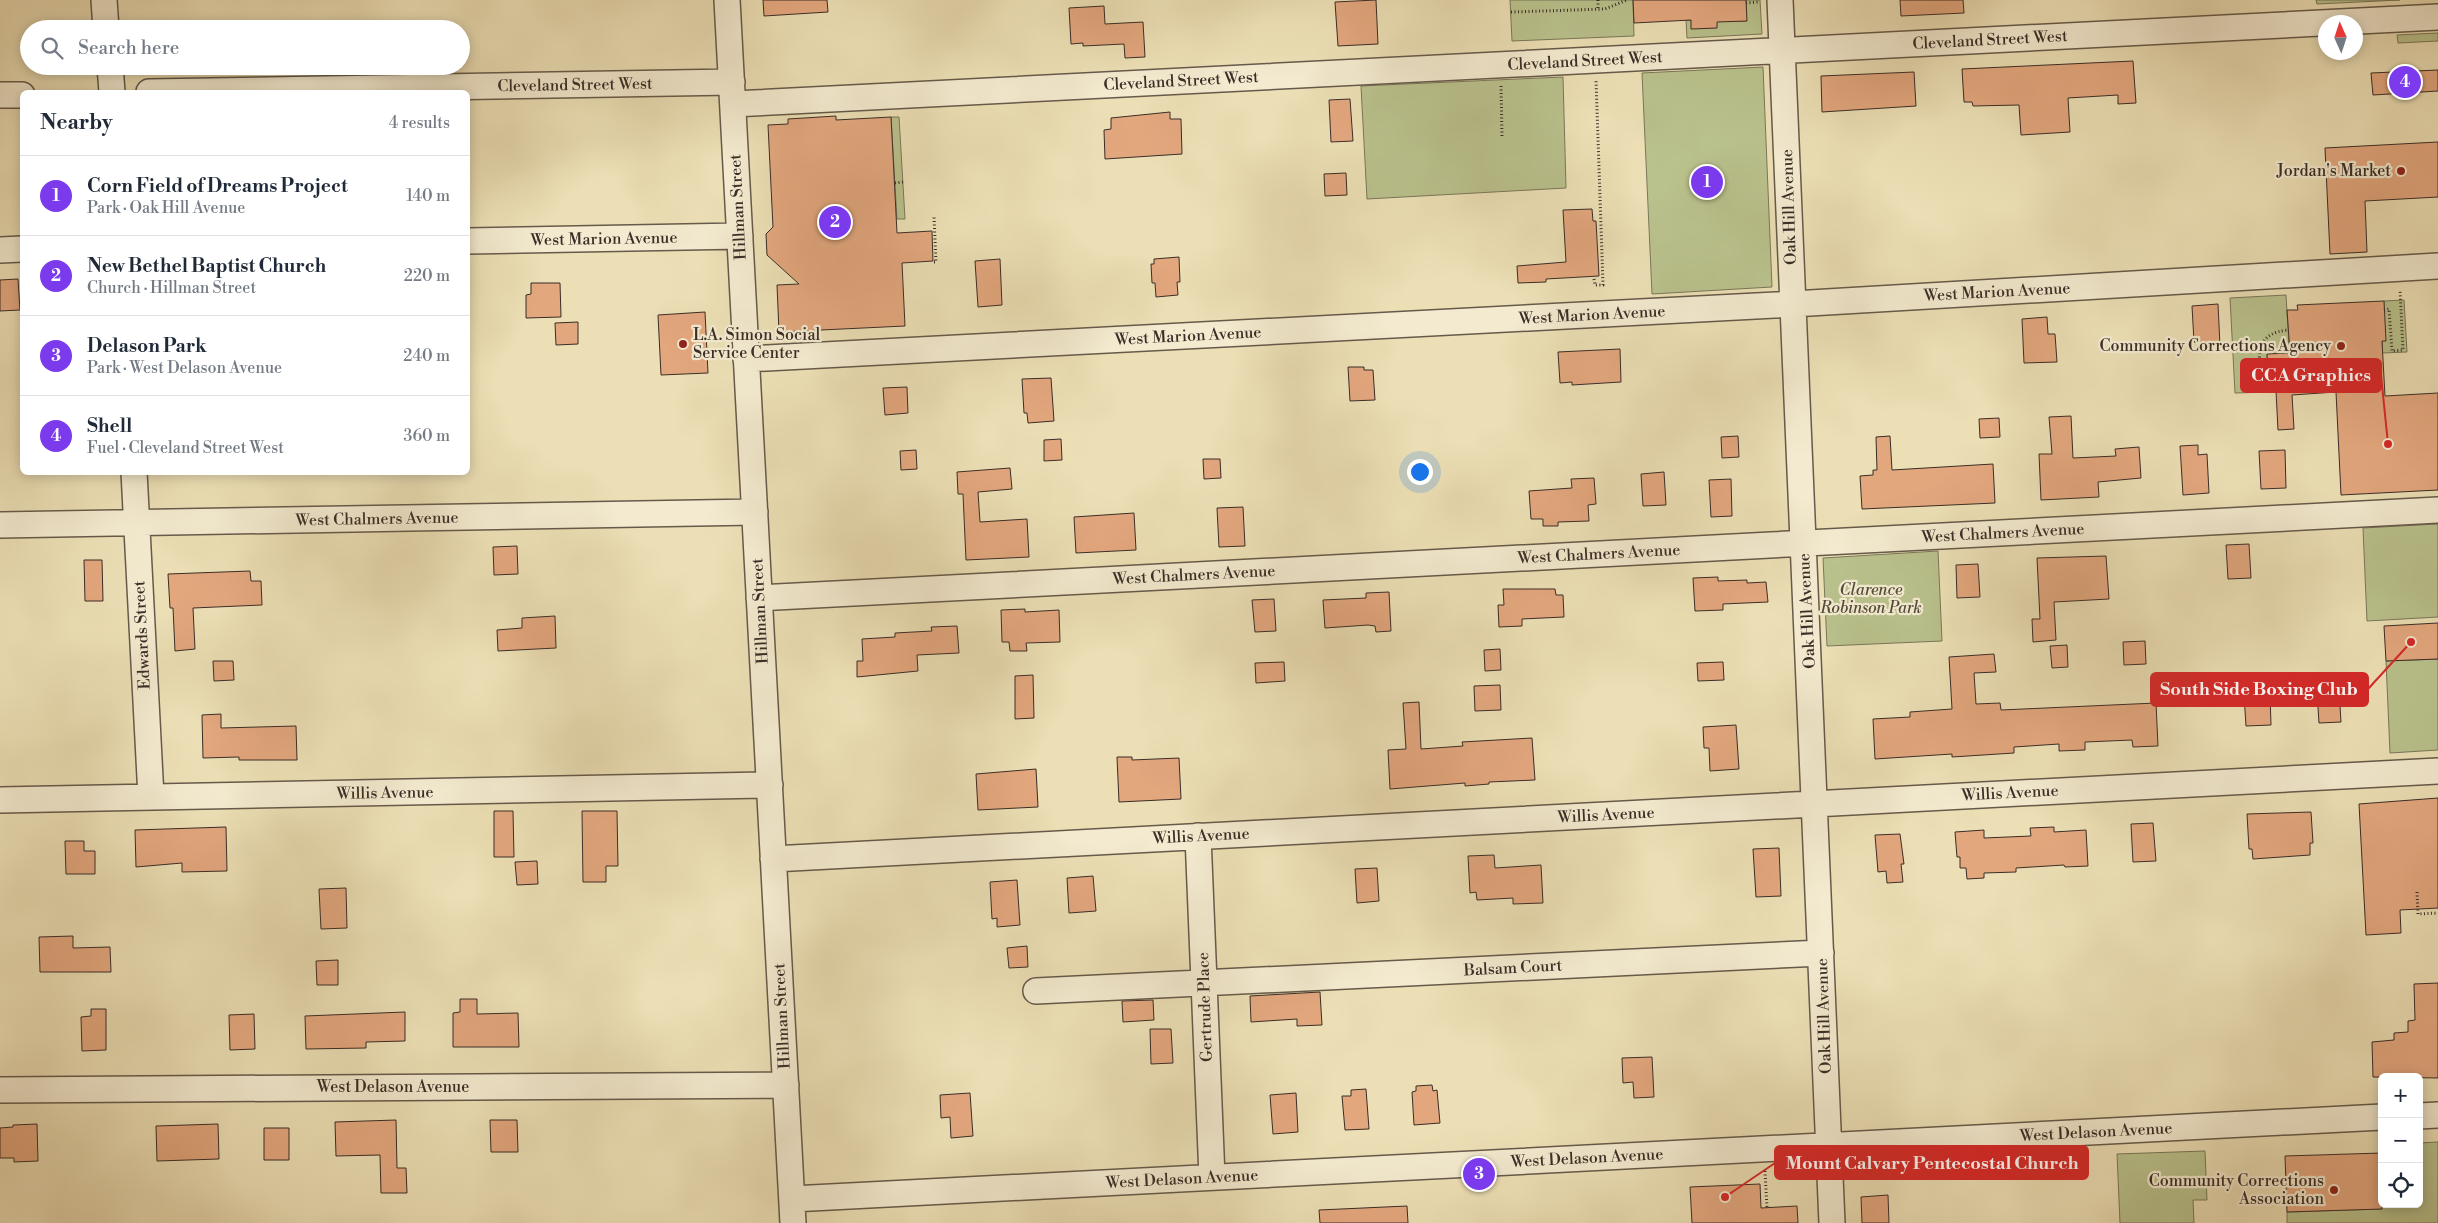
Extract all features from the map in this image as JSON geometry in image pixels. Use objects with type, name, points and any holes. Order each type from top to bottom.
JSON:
[{"type":"street","points":[[104,0],[105,20]]},
{"type":"street","name":"Hillman Street","points":[[727,0],[792,1211]]},
{"type":"street","name":"Oak Hill Avenue","points":[[1780,0],[1832,1223]]},
{"type":"street","name":"Cleveland Street West","points":[[470,93],[732,93],[1500,65],[2438,17]]},
{"type":"street","points":[[111,75],[112,90]]},
{"type":"street","points":[[0,95],[20,95]]},
{"type":"street","name":"West Marion Avenue","points":[[470,241],[740,236]]},
{"type":"street","points":[[0,250],[20,249]]},
{"type":"street","name":"West Marion Avenue","points":[[746,358],[1793,304],[2438,266]]},
{"type":"street","name":"Edwards Street","points":[[134,475],[151,798]]},
{"type":"street","name":"West Chalmers Avenue","points":[[760,598],[2438,510]]},
{"type":"street","name":"West Chalmers Avenue","points":[[0,525],[755,512]]},
{"type":"street","name":"Willis Avenue","points":[[774,859],[2438,770]]},
{"type":"street","name":"Willis Avenue","points":[[0,800],[770,785]]},
{"type":"street","name":"Gertrude Place","points":[[1198,836],[1212,1177]]},
{"type":"street","name":"Balsam Court","points":[[1036,991],[1821,953]]},
{"type":"street","name":"West Delason Avenue","points":[[0,1090],[786,1085]]},
{"type":"street","points":[[2423,1116],[2438,1115]]},
{"type":"street","name":"West Delason Avenue","points":[[792,1211],[1212,1177],[2378,1118]]},
{"type":"path","points":[[1598,0],[1598,9]]},
{"type":"path","points":[[1511,12],[1606,9],[1627,0]]},
{"type":"path","points":[[1500,65],[1502,136]]},
{"type":"path","points":[[1594,278],[1594,285],[1603,285],[1596,75]]},
{"type":"path","points":[[895,183],[903,182]]},
{"type":"path","points":[[934,217],[936,262],[934,262]]},
{"type":"path","points":[[2384,310],[2389,309],[2392,350],[2403,350],[2400,286]]},
{"type":"path","points":[[2268,374],[2260,374],[2259,359],[2262,344],[2266,337],[2274,332],[2288,330]]},
{"type":"path","points":[[2417,892],[2418,914],[2438,913]]},
{"type":"path","points":[[1765,1170],[1767,1208]]},
{"type":"green space","points":[[1510,0],[1633,0],[1634,36],[1512,41]]},
{"type":"green space","points":[[1746,0],[1760,0],[1762,34],[1687,38],[1686,20],[1746,21]]},
{"type":"green space","points":[[2316,0],[2400,0],[2317,4]]},
{"type":"green space","points":[[2438,33],[2438,41],[2398,43],[2397,35]]},
{"type":"green space","points":[[1763,67],[1772,287],[1652,294],[1642,73]]},
{"type":"green space","points":[[1563,77],[1566,188],[1367,199],[1361,86]]},
{"type":"green space","points":[[891,117],[899,117],[905,219],[897,219]]},
{"type":"green space","points":[[2286,295],[2289,345],[2299,345],[2312,352],[2267,355],[2269,392],[2235,393],[2230,298]]},
{"type":"green space","points":[[2404,300],[2407,352],[2382,353],[2384,301]]},
{"type":"green space","points":[[2438,524],[2438,617],[2367,621],[2363,528]]},
{"type":"green space","name":"Clarence Robinson Park","points":[[1938,551],[1942,641],[1827,646],[1823,558]]},
{"type":"green space","points":[[2438,659],[2438,750],[2390,753],[2386,661]]},
{"type":"green space","points":[[2438,1142],[2438,1223],[2287,1223],[2287,1212],[2423,1208],[2423,1143]]},
{"type":"green space","points":[[2205,1151],[2207,1200],[2193,1200],[2194,1223],[2120,1223],[2117,1154]]},
{"type":"building","points":[[763,0],[827,0],[828,12],[764,16]]},
{"type":"building","points":[[1376,0],[1378,44],[1338,46],[1335,2]]},
{"type":"building","points":[[1633,0],[1746,0],[1747,21],[1717,22],[1717,28],[1691,29],[1691,20],[1634,23]]},
{"type":"building","points":[[1900,0],[1963,0],[1964,13],[1901,16]]},
{"type":"building","points":[[1104,6],[1105,24],[1143,22],[1145,57],[1125,58],[1124,44],[1083,46],[1083,43],[1071,44],[1069,8]]},
{"type":"building","points":[[2133,61],[2136,103],[2118,104],[2118,95],[2068,98],[2070,132],[2021,135],[2019,105],[1973,106],[1972,102],[1964,102],[1962,69]]},
{"type":"building","points":[[2438,70],[2438,91],[2373,95],[2371,73]]},
{"type":"building","points":[[1914,72],[1916,106],[1822,112],[1821,76]]},
{"type":"building","points":[[1350,99],[1353,141],[1331,142],[1329,100]]},
{"type":"building","points":[[1170,112],[1170,119],[1181,119],[1182,154],[1105,159],[1104,130],[1111,129],[1111,118]]},
{"type":"building","points":[[836,116],[836,120],[891,117],[897,233],[932,231],[933,261],[902,263],[905,326],[779,332],[777,285],[799,284],[767,255],[766,234],[773,227],[768,125],[788,124],[788,119]]},
{"type":"building","points":[[2438,142],[2438,197],[2365,201],[2367,252],[2330,254],[2325,148]]},
{"type":"building","points":[[1346,173],[1347,195],[1325,196],[1324,174]]},
{"type":"building","points":[[1592,209],[1593,221],[1596,221],[1599,276],[1546,279],[1546,282],[1518,283],[1517,266],[1566,262],[1563,210]]},
{"type":"building","points":[[1179,257],[1180,282],[1177,282],[1178,295],[1156,297],[1155,283],[1152,283],[1151,264],[1154,264],[1154,259]]},
{"type":"building","points":[[1000,259],[1002,305],[978,307],[975,261]]},
{"type":"building","points":[[18,279],[20,310],[0,311],[0,280]]},
{"type":"building","points":[[531,283],[560,283],[561,317],[526,318],[526,295],[531,294]]},
{"type":"building","points":[[2384,301],[2386,341],[2382,341],[2385,396],[2438,393],[2438,490],[2341,495],[2336,392],[2292,395],[2294,429],[2278,430],[2276,391],[2269,392],[2267,354],[2290,353],[2287,310],[2298,310],[2297,305]]},
{"type":"building","points":[[2218,304],[2220,346],[2203,347],[2203,342],[2194,342],[2192,306]]},
{"type":"building","name":"L.A. Simon Social Service Center","points":[[705,312],[708,373],[661,375],[658,315]]},
{"type":"building","points":[[2047,317],[2048,334],[2055,334],[2057,362],[2024,363],[2022,319]]},
{"type":"building","points":[[578,322],[578,344],[556,345],[555,323]]},
{"type":"building","points":[[1620,349],[1621,382],[1572,385],[1572,382],[1560,383],[1558,352]]},
{"type":"building","points":[[1348,367],[1364,367],[1364,370],[1373,370],[1375,400],[1350,401]]},
{"type":"building","points":[[1051,378],[1054,421],[1028,423],[1027,413],[1024,413],[1022,379]]},
{"type":"building","points":[[907,387],[908,413],[885,415],[883,388]]},
{"type":"building","points":[[2071,416],[2073,458],[2116,456],[2115,449],[2139,447],[2141,478],[2098,482],[2099,497],[2041,500],[2039,454],[2052,454],[2049,417]]},
{"type":"building","points":[[1999,418],[2000,437],[1980,438],[1979,419]]},
{"type":"building","points":[[1738,436],[1739,457],[1722,458],[1721,437]]},
{"type":"building","points":[[1890,436],[1892,470],[1993,464],[1995,503],[1862,509],[1860,476],[1873,475],[1873,470],[1877,470],[1876,437]]},
{"type":"building","points":[[1061,439],[1062,460],[1044,461],[1044,440]]},
{"type":"building","points":[[2198,445],[2198,455],[2207,454],[2209,493],[2183,495],[2180,446]]},
{"type":"building","points":[[916,450],[917,469],[901,470],[900,451]]},
{"type":"building","points":[[2285,450],[2286,488],[2261,489],[2259,451]]},
{"type":"building","points":[[1203,459],[1220,459],[1221,478],[1204,479]]},
{"type":"building","points":[[1010,468],[1012,489],[978,492],[980,522],[1027,519],[1029,557],[966,560],[963,494],[958,494],[957,472]]},
{"type":"building","points":[[1664,472],[1666,505],[1643,506],[1641,474]]},
{"type":"building","points":[[1594,478],[1596,504],[1588,505],[1589,521],[1558,522],[1558,526],[1543,526],[1543,519],[1531,519],[1529,491],[1572,488],[1571,479]]},
{"type":"building","points":[[1731,479],[1732,516],[1711,517],[1709,480]]},
{"type":"building","points":[[1243,507],[1245,546],[1219,547],[1217,508]]},
{"type":"building","points":[[1134,513],[1136,550],[1076,553],[1074,517]]},
{"type":"building","points":[[2249,544],[2251,578],[2228,579],[2226,545]]},
{"type":"building","points":[[517,546],[518,574],[494,575],[493,547]]},
{"type":"building","points":[[2106,556],[2109,599],[2054,602],[2056,640],[2033,642],[2032,619],[2040,619],[2037,558]]},
{"type":"building","points":[[84,560],[102,560],[103,601],[85,601]]},
{"type":"building","points":[[1978,564],[1980,597],[1957,598],[1956,565]]},
{"type":"building","points":[[250,571],[251,581],[261,581],[262,605],[193,608],[195,649],[175,651],[173,608],[170,608],[168,574]]},
{"type":"building","points":[[1718,577],[1718,581],[1747,580],[1747,583],[1766,582],[1768,602],[1723,604],[1723,610],[1695,611],[1693,578]]},
{"type":"building","points":[[1503,589],[1555,589],[1556,595],[1563,595],[1564,617],[1522,619],[1522,626],[1499,627],[1498,605],[1504,605]]},
{"type":"building","points":[[1389,592],[1391,631],[1376,632],[1375,626],[1368,625],[1325,628],[1323,600],[1366,598],[1366,593]]},
{"type":"building","points":[[1274,599],[1276,631],[1255,632],[1252,600]]},
{"type":"building","points":[[1025,609],[1025,612],[1059,610],[1060,642],[1026,643],[1027,651],[1010,651],[1009,642],[1002,642],[1001,610]]},
{"type":"building","points":[[555,616],[556,648],[498,651],[497,630],[522,628],[522,618]]},
{"type":"building","points":[[2438,623],[2438,659],[2386,661],[2384,626]]},
{"type":"building","points":[[957,626],[959,653],[917,655],[918,671],[857,677],[857,661],[863,661],[862,639],[895,637],[895,633],[932,631],[931,627]]},
{"type":"building","points":[[2145,641],[2146,664],[2124,665],[2123,642]]},
{"type":"building","points":[[2067,645],[2068,667],[2052,668],[2050,646]]},
{"type":"building","points":[[1500,649],[1501,670],[1485,671],[1484,650]]},
{"type":"building","points":[[1994,654],[1996,672],[1974,673],[1976,704],[2000,703],[2001,710],[2156,703],[2158,746],[2133,747],[2132,740],[2085,742],[2085,750],[2059,751],[2059,744],[2014,747],[2014,753],[1952,757],[1952,754],[1875,759],[1873,719],[1910,717],[1910,712],[1952,709],[1949,657]]},
{"type":"building","points":[[213,661],[233,661],[234,680],[214,681]]},
{"type":"building","points":[[1284,662],[1285,681],[1256,683],[1255,663]]},
{"type":"building","points":[[1723,662],[1724,680],[1698,681],[1697,663]]},
{"type":"building","points":[[1033,675],[1034,718],[1015,719],[1015,676]]},
{"type":"building","points":[[1500,685],[1501,710],[1475,711],[1474,686]]},
{"type":"building","points":[[2339,691],[2341,722],[2319,723],[2317,692]]},
{"type":"building","points":[[2270,694],[2271,725],[2246,726],[2244,695]]},
{"type":"building","points":[[1419,702],[1421,749],[1463,746],[1462,742],[1532,738],[1535,780],[1489,782],[1489,784],[1465,786],[1465,783],[1390,789],[1388,750],[1406,749],[1403,703]]},
{"type":"building","points":[[221,714],[221,728],[296,726],[297,760],[239,760],[239,757],[203,758],[202,715]]},
{"type":"building","points":[[1736,725],[1739,769],[1710,771],[1709,748],[1704,748],[1703,727]]},
{"type":"building","points":[[1117,757],[1132,757],[1132,760],[1179,758],[1181,799],[1119,802]]},
{"type":"building","points":[[1036,769],[1038,807],[978,810],[976,774]]},
{"type":"building","points":[[2438,798],[2438,908],[2400,910],[2401,933],[2366,935],[2359,804]]},
{"type":"building","points":[[494,811],[513,811],[514,857],[494,857]]},
{"type":"building","points":[[582,811],[617,811],[618,866],[606,866],[606,882],[583,882]]},
{"type":"building","points":[[2311,812],[2313,843],[2310,843],[2310,855],[2253,859],[2252,849],[2249,849],[2247,814]]},
{"type":"building","points":[[2153,823],[2156,861],[2133,862],[2131,824]]},
{"type":"building","points":[[226,827],[227,871],[182,872],[182,863],[136,867],[135,830]]},
{"type":"building","points":[[2054,827],[2054,832],[2086,830],[2088,866],[2065,867],[2064,865],[2016,868],[2016,872],[1984,873],[1984,878],[1967,879],[1966,868],[1960,868],[1960,857],[1957,857],[1955,832],[1984,830],[1984,838],[2031,836],[2030,828]]},
{"type":"building","points":[[1900,834],[1904,864],[1901,864],[1903,882],[1887,883],[1886,871],[1878,872],[1875,835]]},
{"type":"building","points":[[65,841],[84,841],[84,851],[95,851],[95,874],[66,874]]},
{"type":"building","points":[[1779,848],[1781,896],[1756,897],[1753,849]]},
{"type":"building","points":[[1494,855],[1495,868],[1541,865],[1543,903],[1513,904],[1513,898],[1477,900],[1476,892],[1470,893],[1468,856]]},
{"type":"building","points":[[537,861],[538,884],[517,885],[515,862]]},
{"type":"building","points":[[1377,868],[1379,901],[1357,903],[1355,869]]},
{"type":"building","points":[[1093,876],[1096,911],[1069,913],[1067,878]]},
{"type":"building","points":[[1017,880],[1020,925],[997,927],[997,918],[992,919],[990,882]]},
{"type":"building","points":[[346,888],[347,928],[321,929],[319,889]]},
{"type":"building","points":[[73,936],[73,948],[110,947],[111,972],[40,972],[39,937]]},
{"type":"building","points":[[1027,946],[1028,967],[1009,968],[1007,948]]},
{"type":"building","points":[[338,960],[338,985],[317,985],[316,961]]},
{"type":"building","points":[[2438,983],[2438,1078],[2423,1078],[2423,1073],[2378,1073],[2378,1077],[2373,1077],[2372,1042],[2394,1040],[2394,1033],[2408,1032],[2408,1021],[2415,1020],[2414,984]]},
{"type":"building","points":[[1320,992],[1322,1025],[1297,1026],[1297,1019],[1251,1022],[1250,996]]},
{"type":"building","points":[[460,999],[477,999],[477,1014],[518,1013],[519,1047],[453,1047],[453,1013],[460,1012]]},
{"type":"building","points":[[1153,1000],[1154,1020],[1123,1022],[1122,1001]]},
{"type":"building","points":[[91,1009],[106,1009],[106,1050],[82,1051],[81,1017],[91,1016]]},
{"type":"building","points":[[405,1012],[405,1041],[366,1042],[366,1048],[306,1049],[305,1016]]},
{"type":"building","points":[[254,1014],[255,1049],[230,1050],[229,1015]]},
{"type":"building","points":[[1150,1029],[1171,1029],[1173,1063],[1151,1064]]},
{"type":"building","points":[[1652,1057],[1654,1097],[1634,1098],[1633,1082],[1623,1083],[1622,1058]]},
{"type":"building","points":[[1432,1085],[1433,1091],[1437,1090],[1440,1123],[1414,1125],[1412,1092],[1416,1091],[1416,1086]]},
{"type":"building","points":[[1366,1089],[1369,1129],[1345,1130],[1342,1096],[1351,1096],[1351,1090]]},
{"type":"building","points":[[970,1093],[973,1136],[951,1138],[950,1117],[941,1118],[940,1095]]},
{"type":"building","points":[[1296,1093],[1298,1132],[1273,1134],[1270,1095]]},
{"type":"building","points":[[396,1120],[397,1168],[406,1168],[407,1193],[381,1193],[380,1155],[336,1156],[335,1122]]},
{"type":"building","points":[[490,1120],[517,1120],[518,1152],[491,1152]]},
{"type":"building","points":[[37,1124],[38,1161],[14,1162],[14,1158],[0,1158],[0,1128],[13,1127],[13,1125]]},
{"type":"building","points":[[218,1124],[219,1159],[157,1161],[156,1126]]},
{"type":"building","points":[[264,1128],[289,1128],[289,1160],[264,1160]]},
{"type":"building","name":"Community Corrections Association","points":[[2378,1153],[2378,1208],[2382,1209],[2287,1212],[2285,1156]]},
{"type":"building","points":[[1760,1184],[1761,1208],[1797,1206],[1798,1223],[1692,1223],[1690,1187]]},
{"type":"building","points":[[1888,1195],[1889,1223],[1862,1223],[1861,1197]]},
{"type":"building","points":[[1407,1206],[1408,1223],[1320,1223],[1319,1210]]},
{"type":"place","name":"Shell","points":[[2405,82]]},
{"type":"place","name":"Jordan's Market","points":[[2401,171]]},
{"type":"place","name":"Corn Field of Dreams Project","points":[[1707,182]]},
{"type":"place","name":"New Bethel Baptist Church","points":[[835,222]]},
{"type":"place","name":"L.A. Simon Social Service Center","points":[[683,344]]},
{"type":"place","name":"Community Corrections Agency","points":[[2341,346]]},
{"type":"place","name":"CCA Graphics","points":[[2388,444]]},
{"type":"place","name":"South Side Boxing Club","points":[[2411,642]]},
{"type":"place","name":"Delason Park","points":[[1479,1174]]},
{"type":"place","name":"Community Corrections Association","points":[[2334,1190]]},
{"type":"place","name":"Mount Calvary Pentecostal Church","points":[[1725,1197]]}]
